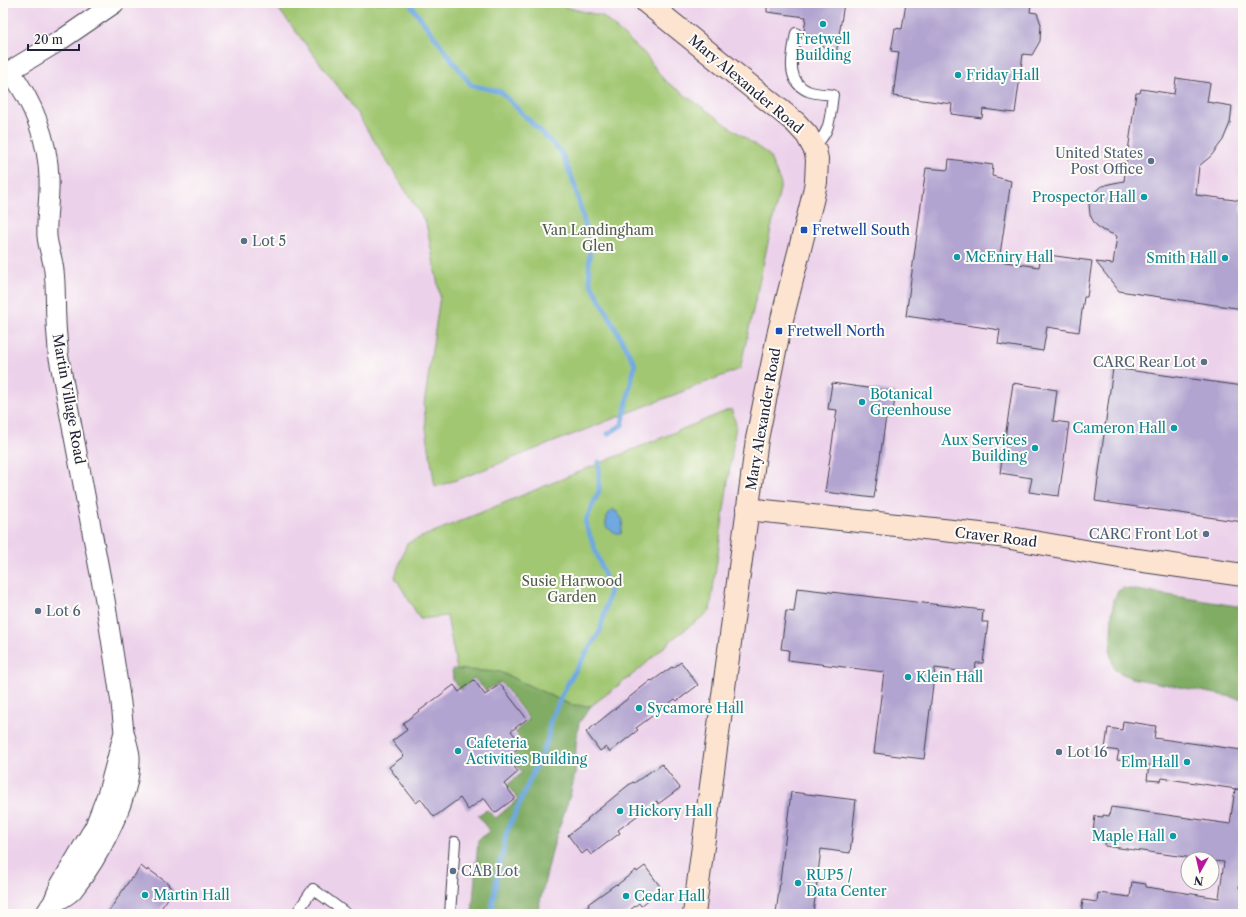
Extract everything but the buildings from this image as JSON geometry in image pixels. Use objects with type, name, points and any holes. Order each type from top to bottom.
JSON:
[{"type":"street","points":[[6,73],[61,40],[114,3]]},
{"type":"street","name":"Mary Alexander Road","points":[[647,3],[795,122],[807,135],[813,145],[817,159],[814,197],[788,294],[765,394],[757,439],[694,914]]},
{"type":"street","name":"Martin Village Road","points":[[6,73],[22,90],[41,131],[47,154],[49,178],[47,237],[54,269],[58,353],[104,600],[130,764],[116,818],[102,846],[73,891],[48,910]]},
{"type":"street","name":"Craver Road","points":[[747,510],[999,536],[1137,560],[1243,575]]},
{"type":"lane","points":[[796,33],[792,68],[795,80],[799,85],[808,91],[833,95],[827,131],[823,139],[813,145]]},
{"type":"lane","points":[[450,914],[455,842]]},
{"type":"lane","points":[[296,914],[313,889],[347,914]]},
{"type":"shaded area","points":[[3,3],[1243,3],[1243,914],[3,914]]},
{"type":"green space","name":"Van Landingham Glen","points":[[274,3],[560,3],[565,7],[602,16],[645,54],[664,80],[769,155],[781,184],[740,369],[462,478],[435,487],[424,405],[440,296],[426,223],[349,101]]},
{"type":"green space","name":"Susie Harwood Garden","points":[[731,409],[736,424],[710,611],[674,638],[640,669],[591,706],[571,705],[500,672],[457,670],[447,616],[420,619],[395,577],[407,543]]},
{"type":"green space","points":[[1123,588],[1243,607],[1243,699],[1131,678],[1115,670],[1110,654],[1112,613],[1114,599],[1118,591]]},
{"type":"green space","points":[[452,669],[500,672],[571,705],[591,706],[579,723],[576,743],[575,775],[554,843],[537,914],[472,914],[478,841],[489,831],[478,815],[487,810],[496,818],[518,799],[507,785],[522,773],[511,757],[526,746],[515,732],[529,719],[501,682],[486,691],[474,678],[461,690],[453,680]]},
{"type":"water","points":[[612,509],[617,512],[623,520],[621,534],[617,534],[606,527],[606,518]]},
{"type":"waterway","points":[[413,3],[412,7],[471,85],[501,92],[561,152],[574,183],[590,244],[590,282],[635,364],[622,425],[608,434]]},
{"type":"waterway","points":[[491,914],[506,834],[548,739],[550,721],[569,681],[600,631],[610,590],[585,522],[599,491],[599,462]]},
{"type":"place","name":"Fretwell Building","points":[[823,24]]},
{"type":"place","name":"Friday Hall","points":[[958,75]]},
{"type":"place","name":"United States Post Office","points":[[1151,161]]},
{"type":"place","name":"Prospector Hall","points":[[1144,197]]},
{"type":"place","name":"Fretwell South","points":[[804,230]]},
{"type":"place","name":"Lot 5","points":[[244,241]]},
{"type":"place","name":"McEniry Hall","points":[[957,257]]},
{"type":"place","name":"Smith Hall","points":[[1225,258]]},
{"type":"place","name":"Fretwell North","points":[[779,331]]},
{"type":"place","name":"CARC Rear Lot","points":[[1204,362]]},
{"type":"place","name":"Botanical Greenhouse","points":[[862,402]]},
{"type":"place","name":"Cameron Hall","points":[[1174,428]]},
{"type":"place","name":"Aux Services Building","points":[[1035,448]]},
{"type":"place","name":"CARC Front Lot","points":[[1206,534]]},
{"type":"place","name":"Lot 6","points":[[38,611]]},
{"type":"place","name":"Klein Hall","points":[[908,677]]},
{"type":"place","name":"Sycamore Hall","points":[[639,708]]},
{"type":"place","name":"Cafeteria Activities Building","points":[[458,751]]},
{"type":"place","name":"Lot 16","points":[[1059,752]]},
{"type":"place","name":"Elm Hall","points":[[1187,762]]},
{"type":"place","name":"Hickory Hall","points":[[620,811]]},
{"type":"place","name":"Maple Hall","points":[[1173,836]]},
{"type":"place","name":"CAB Lot","points":[[453,871]]},
{"type":"place","name":"RUP5 / Data Center","points":[[798,883]]},
{"type":"place","name":"Martin Hall","points":[[145,895]]},
{"type":"place","name":"Cedar Hall","points":[[626,896]]}]
